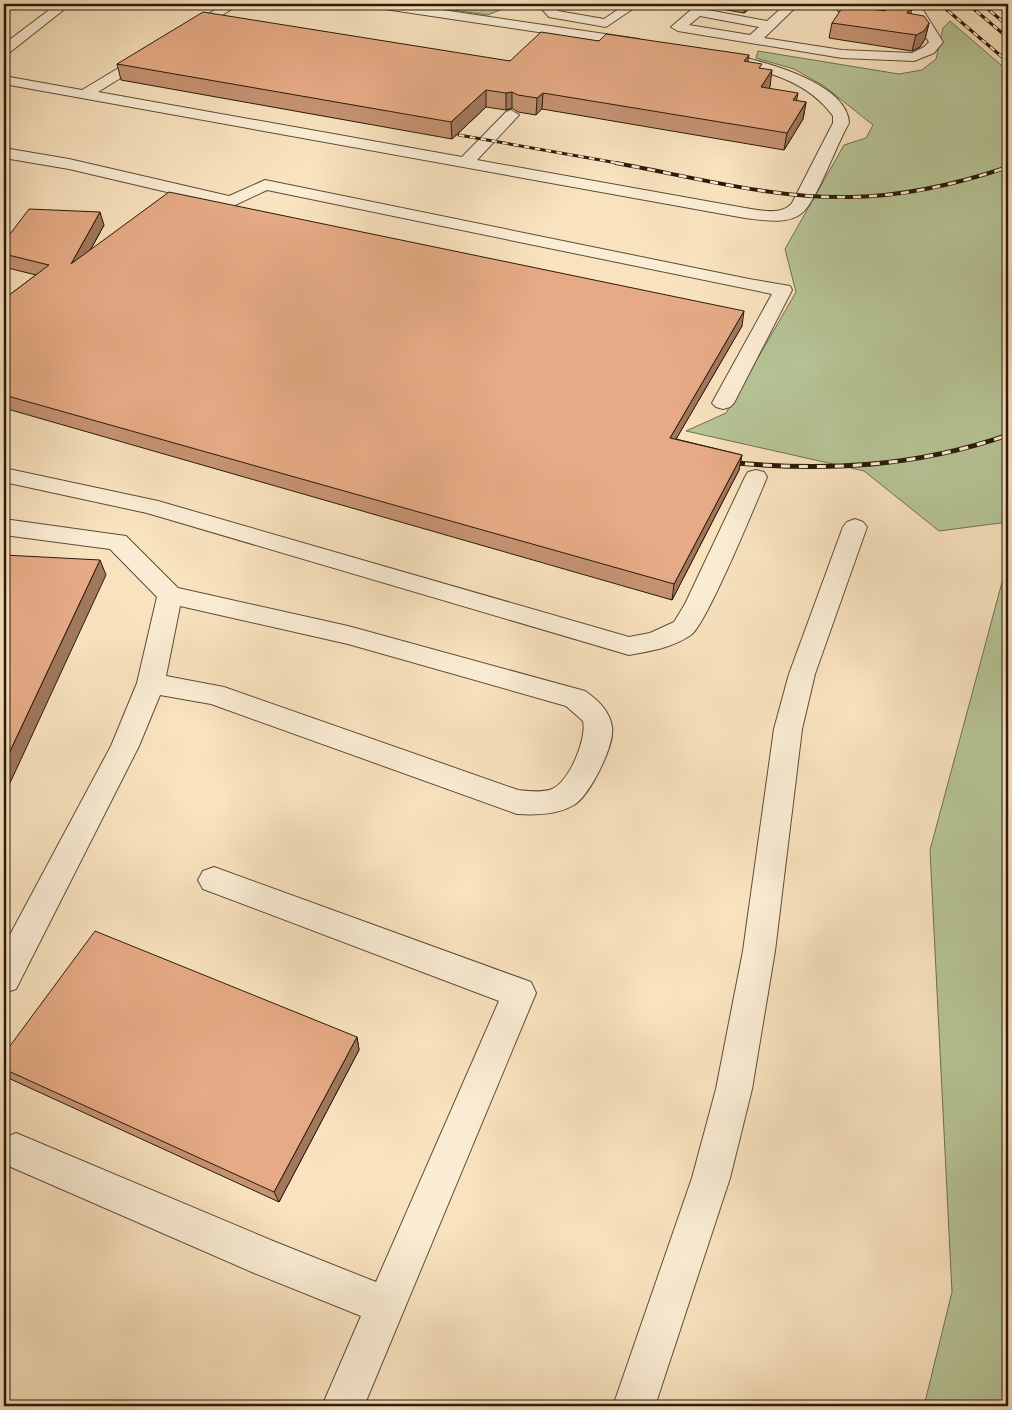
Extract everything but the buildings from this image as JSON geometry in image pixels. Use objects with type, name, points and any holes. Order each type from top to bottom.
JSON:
[{"type":"street","points":[[5,48],[65,4]]},
{"type":"street","points":[[85,94],[234,4]]},
{"type":"street","points":[[378,4],[458,23],[529,26],[651,45]]},
{"type":"street","points":[[550,4],[546,8],[554,14],[606,23],[634,4]]},
{"type":"street","points":[[753,40],[793,4]]},
{"type":"street","points":[[769,26],[697,12],[678,27],[842,54],[914,57],[929,50],[936,42],[918,13],[879,7],[875,12],[843,8],[842,4]]},
{"type":"street","points":[[575,18],[590,8]]},
{"type":"street","points":[[509,37],[529,26]]},
{"type":"street","points":[[4,80],[746,213],[780,215],[798,208],[803,203],[818,167],[841,123],[841,116],[837,109],[814,90],[772,68],[700,53]]},
{"type":"street","points":[[466,163],[511,115]]},
{"type":"street","points":[[4,153],[69,164],[231,202],[265,184],[749,285],[783,290],[723,403]]},
{"type":"street","points":[[4,475],[150,506],[629,646],[656,641],[684,628],[697,605],[756,477]]},
{"type":"street","points":[[4,526],[117,542],[170,596],[348,635],[575,698],[587,706],[598,722],[600,736],[577,785],[565,797],[532,803],[517,802],[214,694],[151,683]]},
{"type":"street","points":[[634,1406],[711,1178],[734,1089],[759,951],[788,729],[802,674],[854,527]]},
{"type":"street","points":[[4,978],[125,746],[151,683],[170,596]]},
{"type":"street","points":[[214,880],[519,993],[343,1406]]},
{"type":"street","points":[[16,1151],[268,1260],[386,1306]]},
{"type":"green space","points":[[411,4],[514,4],[488,15]]},
{"type":"green space","points":[[950,21],[1008,71],[1008,522],[939,531],[864,471],[686,431],[726,413],[796,292],[785,249],[844,145],[866,138],[873,125],[824,86],[794,69],[756,58],[758,51],[899,74],[922,70],[936,59],[943,28]]},
{"type":"green space","points":[[1008,560],[1008,1406],[924,1406],[952,1292],[930,850]]},
{"type":"railway","points":[[940,4],[1008,62]]},
{"type":"railway","points":[[968,4],[1008,38]]},
{"type":"railway","points":[[982,4],[1008,26]]},
{"type":"railway","points":[[459,135],[623,164]]},
{"type":"railway","points":[[616,163],[763,191],[822,197],[872,196],[912,192],[970,179],[1008,167]]},
{"type":"railway","points":[[727,462],[799,467],[869,464],[939,454],[1008,435]]}]
